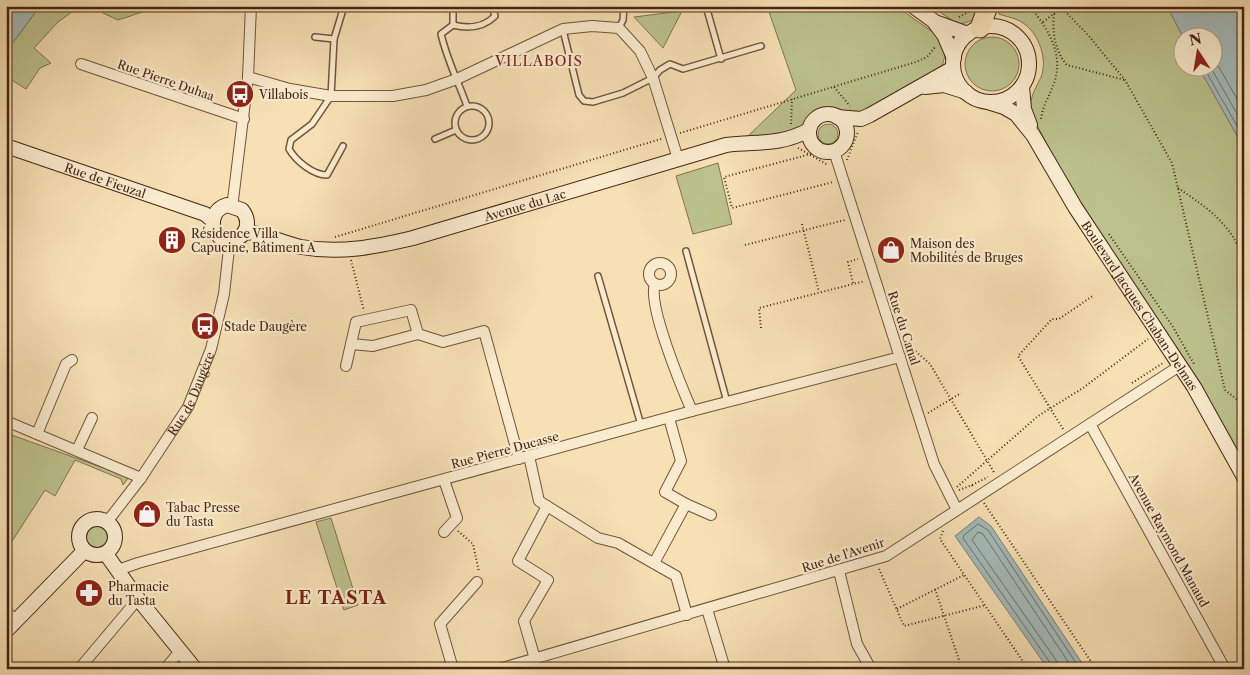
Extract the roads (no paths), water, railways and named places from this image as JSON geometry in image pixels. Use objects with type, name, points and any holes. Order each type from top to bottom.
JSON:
[{"type":"highway","points":[[974,31],[982,8]]},
{"type":"street","points":[[222,209],[245,214],[239,236],[217,236],[213,228],[222,209],[244,119],[251,6]]},
{"type":"street","points":[[913,6],[947,32],[960,85],[966,92]]},
{"type":"street","points":[[248,78],[290,89],[332,96],[393,96],[426,90],[457,79],[563,29],[592,26],[620,28],[640,51],[653,78],[678,159]]},
{"type":"street","points":[[917,88],[944,85],[988,102],[1001,101],[1012,96],[1022,87],[1029,67],[1025,47],[1019,38],[1006,29],[990,26],[974,31],[947,32]]},
{"type":"street","points":[[861,119],[837,117],[827,114],[817,118],[809,130],[812,150],[834,151],[843,143],[861,119],[917,88],[954,63],[956,49],[974,31]]},
{"type":"street","name":"Rue Pierre Duhaa","points":[[81,64],[244,119]]},
{"type":"street","name":"Boulevard Jacques Chaban-Delmas","points":[[1022,87],[1024,109],[1033,135]]},
{"type":"street","name":"Boulevard Jacques Chaban-Delmas","points":[[988,102],[1004,107],[1016,114],[1033,135],[1075,206],[1181,368],[1244,477]]},
{"type":"street","points":[[837,117],[845,126],[846,138]]},
{"type":"street","name":"Avenue du Lac","points":[[239,236],[325,250],[378,246],[413,238],[726,145],[774,143],[792,139],[809,130]]},
{"type":"street","name":"Avenue du Lac","points":[[792,139],[812,150]]},
{"type":"street","name":"Rue de Fieuzal","points":[[6,146],[222,209]]},
{"type":"street","name":"Rue du Canal","points":[[834,151],[934,464],[957,510]]},
{"type":"street","name":"Rue de Daugère","points":[[107,522],[141,478],[188,408],[211,349],[239,236]]},
{"type":"street","points":[[655,284],[653,290],[660,323],[675,369],[692,411]]},
{"type":"street","points":[[346,366],[356,322],[411,310],[418,334]]},
{"type":"street","points":[[351,344],[373,346],[418,334],[443,342],[484,331],[539,501],[598,538],[618,543],[676,576],[686,615]]},
{"type":"street","name":"Rue Pierre Ducasse","points":[[118,570],[692,411],[900,357]]},
{"type":"street","points":[[37,434],[66,364],[72,360]]},
{"type":"street","name":"Rue de l'Avenir","points":[[505,668],[886,556],[1068,438],[1181,368]]},
{"type":"street","points":[[77,450],[92,418]]},
{"type":"street","points":[[669,418],[681,460],[665,492],[711,516]]},
{"type":"street","points":[[6,421],[141,478]]},
{"type":"street","name":"Avenue Raymond Manaud","points":[[1090,424],[1225,669]]},
{"type":"street","points":[[444,480],[457,518],[448,528]]},
{"type":"street","points":[[654,563],[686,504]]},
{"type":"street","points":[[535,659],[524,622],[548,580],[518,561],[547,506]]},
{"type":"street","points":[[102,519],[107,522],[115,535],[113,546],[106,554],[95,556],[84,551],[78,540],[80,528],[89,520],[102,519]]},
{"type":"street","points":[[6,630],[12,616],[84,551]]},
{"type":"street","points":[[106,554],[138,599],[195,669]]},
{"type":"street","points":[[839,571],[857,644],[871,669]]},
{"type":"street","points":[[453,669],[440,624],[477,582]]},
{"type":"street","points":[[79,669],[138,599]]},
{"type":"street","points":[[707,609],[725,669]]},
{"type":"street","points":[[165,669],[180,651]]},
{"type":"lane","points":[[343,146],[328,175],[321,175],[294,158],[289,149],[291,140],[312,124],[332,96],[334,39],[344,6]]},
{"type":"lane","points":[[453,6],[453,25]]},
{"type":"lane","points":[[467,106],[457,79],[448,64],[441,34],[453,25],[466,28],[486,24],[495,16],[492,6]]},
{"type":"lane","points":[[620,28],[623,20],[624,6]]},
{"type":"lane","points":[[706,6],[721,59]]},
{"type":"lane","points":[[563,29],[580,95],[584,101],[593,102],[623,94],[653,78],[660,70],[670,64],[683,69],[761,46]]},
{"type":"lane","points":[[315,37],[334,39]]},
{"type":"lane","points":[[472,105],[483,108],[489,118],[489,129],[482,138],[476,140],[464,138],[456,130],[455,118],[467,106],[472,105]]},
{"type":"lane","points":[[435,139],[456,130]]},
{"type":"lane","points":[[686,251],[727,402]]},
{"type":"lane","points":[[598,276],[641,425]]},
{"type":"water","points":[[6,6],[40,6],[6,52]]},
{"type":"water","points":[[1167,6],[1244,6],[1244,148],[1205,78],[1222,78],[1222,28],[1178,28]]},
{"type":"water","points":[[979,517],[991,526],[1086,669],[1048,669],[955,536]]},
{"type":"place","name":"Villabois","points":[[240,94]]},
{"type":"place","name":"Résidence Villa Capucine, Bâtiment A","points":[[172,240]]},
{"type":"place","name":"Maison des Mobilités de Bruges","points":[[891,250]]},
{"type":"place","name":"Stade Daugère","points":[[205,326]]},
{"type":"place","name":"Tabac Presse du Tasta","points":[[147,514]]},
{"type":"place","name":"Pharmacie du Tasta","points":[[89,593]]},
{"type":"district","name":"VILLABOIS","points":[[539,61]]},
{"type":"district","name":"LE TASTA","points":[[336,598]]}]
